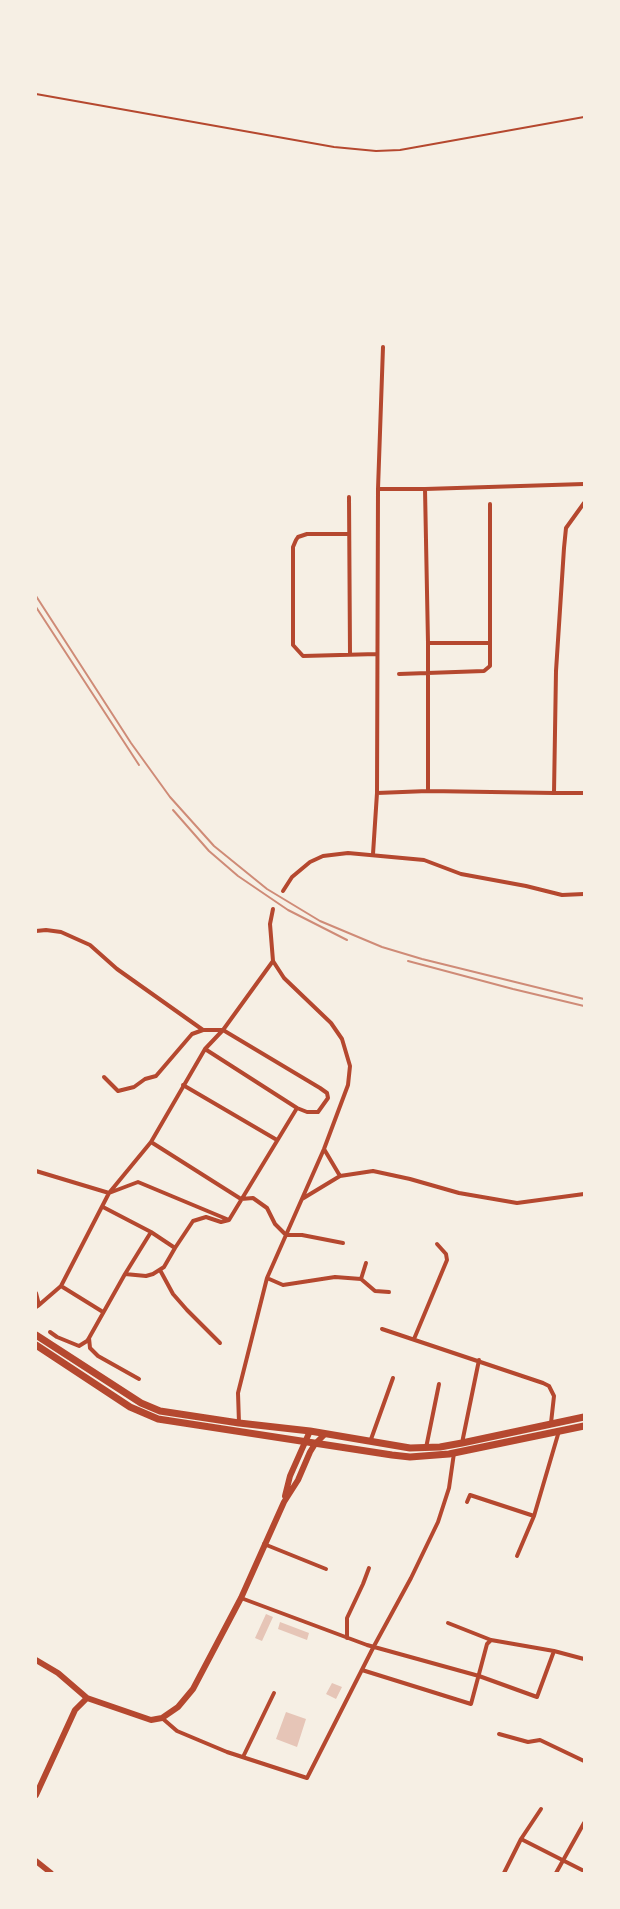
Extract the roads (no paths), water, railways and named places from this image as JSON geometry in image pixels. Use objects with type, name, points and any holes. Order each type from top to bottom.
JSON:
[{"type":"highway","points":[[36,1335],[142,1403],[160,1410],[239,1423],[325,1434],[410,1448],[426,1448],[462,1443],[551,1423],[584,1418]]},
{"type":"highway","points":[[36,1345],[130,1407],[158,1419],[315,1444],[410,1457],[449,1454],[584,1426]]},
{"type":"main road","points":[[284,1502],[290,1476],[310,1432]]},
{"type":"main road","points":[[36,1660],[58,1673],[80,1694],[87,1698],[151,1720],[162,1718],[185,1702],[241,1598],[284,1502],[298,1480],[315,1444],[325,1434]]},
{"type":"main road","points":[[36,1785],[80,1694]]},
{"type":"main road","points":[[36,1795],[75,1710],[87,1698]]},
{"type":"street","points":[[373,854],[377,793],[378,489],[384,347]]},
{"type":"street","points":[[378,489],[584,484]]},
{"type":"street","points":[[425,489],[428,643],[428,791]]},
{"type":"street","points":[[348,497],[350,654]]},
{"type":"street","points":[[554,793],[556,671],[566,528],[584,503]]},
{"type":"street","points":[[399,674],[484,671],[490,666],[490,504]]},
{"type":"street","points":[[348,534],[306,534],[298,537],[296,540],[293,547],[293,645],[303,656],[377,654]]},
{"type":"street","points":[[428,643],[490,643]]},
{"type":"street","points":[[377,793],[428,791],[584,793]]},
{"type":"street","points":[[283,891],[292,877],[310,862],[324,856],[348,853],[373,854],[424,860],[461,874],[562,894],[584,894]]},
{"type":"street","points":[[239,1423],[238,1393],[267,1278],[324,1149],[348,1084],[350,1066],[342,1038],[331,1022],[284,978],[274,961],[270,924],[273,909]]},
{"type":"street","points":[[36,931],[46,930],[61,932],[90,945],[117,969],[203,1030]]},
{"type":"street","points":[[38,1306],[61,1286],[110,1193],[151,1142],[205,1049],[222,1030],[274,961]]},
{"type":"street","points":[[104,1077],[118,1091],[134,1086],[145,1079],[156,1076],[192,1034],[203,1030],[222,1030],[320,1088],[328,1095],[322,1109],[318,1112],[307,1112],[297,1108],[205,1049]]},
{"type":"street","points":[[183,1085],[277,1140]]},
{"type":"street","points":[[125,1274],[146,1276],[164,1268],[193,1221],[206,1217],[221,1222],[229,1220],[297,1108]]},
{"type":"street","points":[[151,1142],[241,1199],[253,1198],[267,1208],[275,1224],[286,1235],[302,1235],[343,1243]]},
{"type":"street","points":[[324,1149],[340,1176]]},
{"type":"street","points":[[36,1171],[110,1193],[138,1182],[229,1220]]},
{"type":"street","points":[[302,1200],[340,1176],[373,1171],[410,1179],[459,1193],[517,1203],[584,1194]]},
{"type":"street","points":[[103,1207],[151,1232],[175,1248]]},
{"type":"street","points":[[50,1332],[57,1337],[79,1346],[87,1341],[151,1232]]},
{"type":"street","points":[[414,1339],[447,1260],[446,1254],[437,1244]]},
{"type":"street","points":[[361,1279],[366,1263]]},
{"type":"street","points":[[160,1270],[173,1294],[220,1343]]},
{"type":"street","points":[[267,1278],[283,1286],[336,1277],[361,1279],[375,1291],[390,1292]]},
{"type":"street","points":[[61,1286],[103,1312]]},
{"type":"street","points":[[36,1293],[38,1306]]},
{"type":"street","points":[[382,1329],[479,1360],[549,1386],[554,1396],[551,1423]]},
{"type":"street","points":[[89,1338],[90,1348],[98,1356],[139,1379]]},
{"type":"street","points":[[462,1443],[479,1360]]},
{"type":"street","points":[[370,1442],[393,1378]]},
{"type":"street","points":[[426,1448],[439,1384]]},
{"type":"street","points":[[517,1556],[534,1516],[560,1431]]},
{"type":"street","points":[[162,1718],[176,1731],[243,1757],[307,1778],[374,1646],[412,1578],[438,1522],[449,1488],[454,1452]]},
{"type":"street","points":[[467,1502],[470,1495],[534,1516]]},
{"type":"street","points":[[264,1544],[326,1569]]},
{"type":"street","points":[[348,1638],[347,1618],[369,1568]]},
{"type":"street","points":[[241,1598],[348,1638],[479,1676],[537,1697],[554,1651]]},
{"type":"street","points":[[448,1623],[491,1640],[554,1651],[584,1659]]},
{"type":"street","points":[[362,1670],[471,1704],[487,1644],[491,1640]]},
{"type":"street","points":[[243,1757],[274,1693]]},
{"type":"street","points":[[499,1734],[528,1742],[540,1740],[584,1761]]},
{"type":"street","points":[[504,1873],[522,1839],[541,1809]]},
{"type":"street","points":[[556,1873],[584,1823]]},
{"type":"street","points":[[522,1839],[584,1871]]},
{"type":"street","points":[[36,1861],[51,1873]]},
{"type":"lane","points":[[36,94],[334,147],[376,151],[400,150],[584,117]]},
{"type":"railway","points":[[36,596],[131,743],[170,797],[214,846],[267,889],[320,921],[382,947],[422,959],[584,999]]},
{"type":"railway","points":[[36,607],[139,765]]},
{"type":"railway","points":[[173,810],[209,851],[238,876],[288,910],[347,940]]},
{"type":"railway","points":[[408,961],[584,1006]]}]
